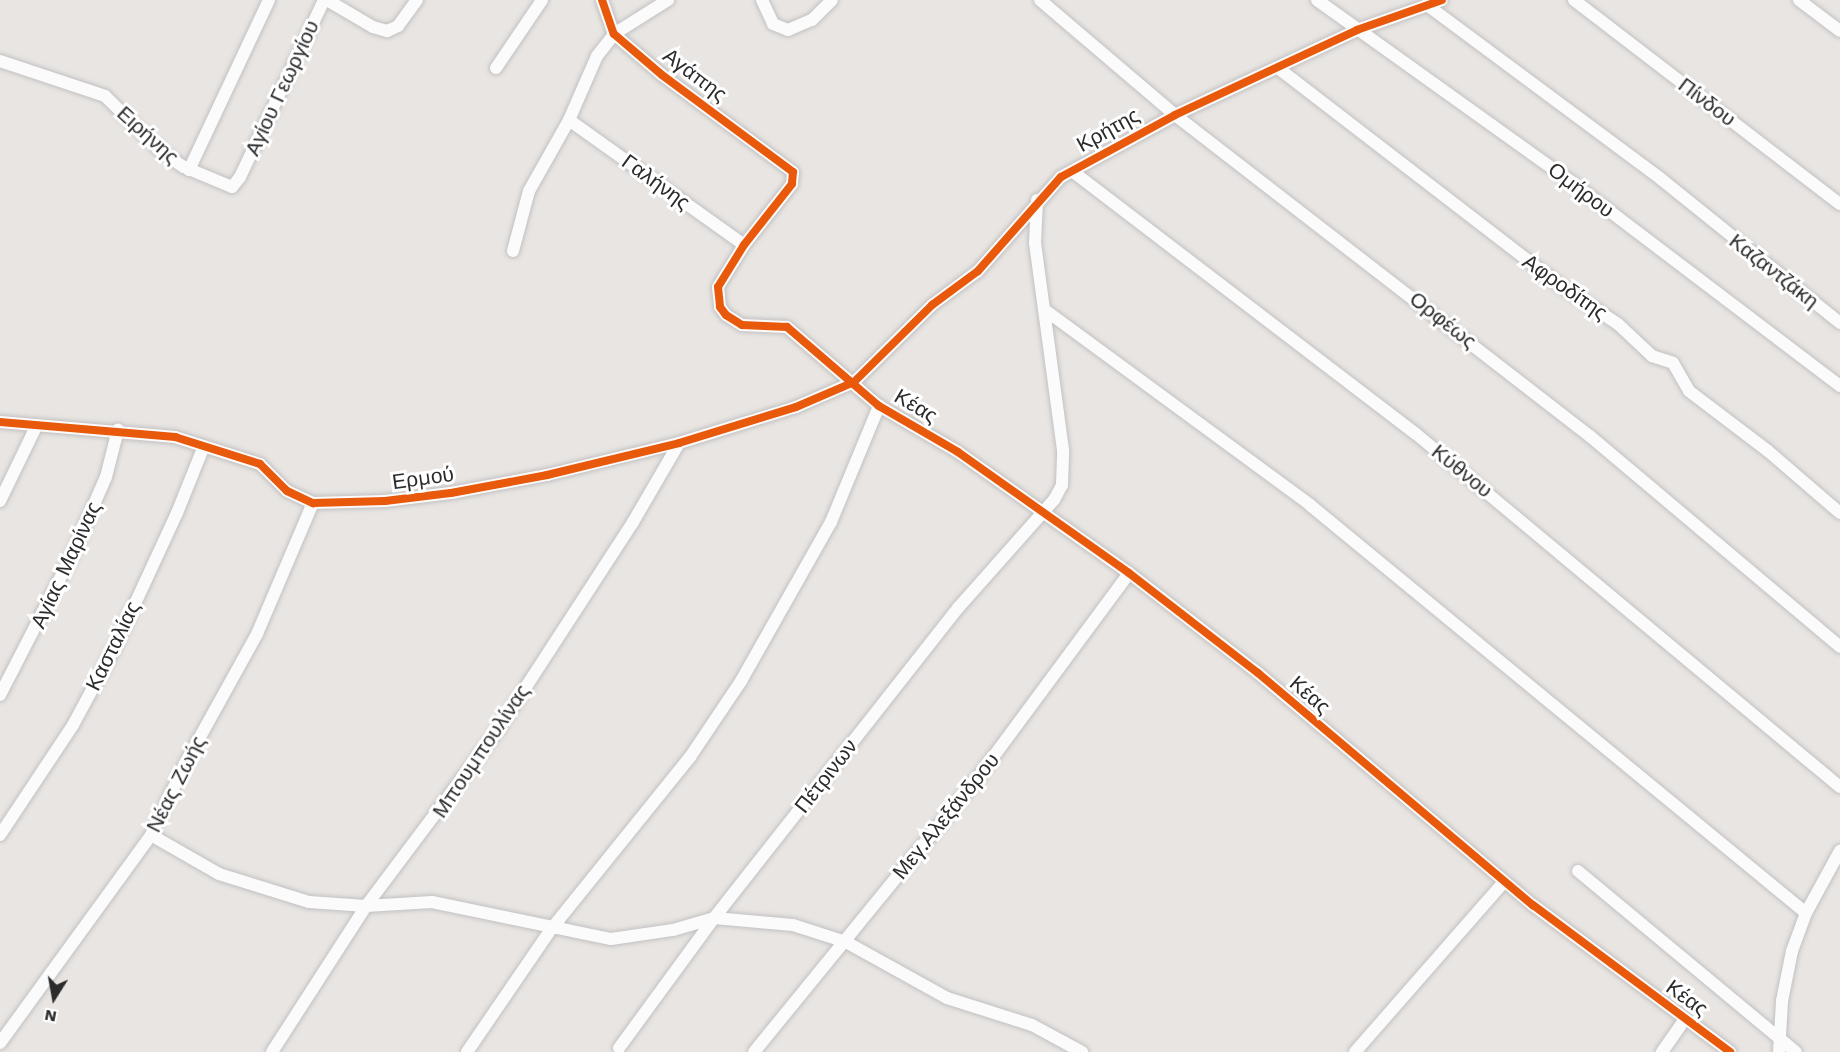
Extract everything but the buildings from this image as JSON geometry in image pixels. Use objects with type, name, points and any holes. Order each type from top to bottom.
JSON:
[{"type":"street","name":"Ειρήνης","points":[[0,61],[105,96],[163,153],[189,170],[268,0]]},
{"type":"street","name":"Αγίου Γεωργίου","points":[[189,170],[227,187],[240,177],[326,0]]},
{"type":"street","points":[[326,0],[373,27],[387,31],[398,26],[417,0]]},
{"type":"street","points":[[496,68],[542,0]]},
{"type":"street","points":[[602,0],[614,34]]},
{"type":"street","points":[[513,251],[529,191],[569,120],[584,79],[614,34],[668,0]]},
{"type":"street","points":[[762,0],[773,24],[781,29],[799,27],[832,0]]},
{"type":"street","name":"Ορφέως","points":[[1040,0],[1174,115],[1591,437],[1840,647]]},
{"type":"street","name":"Ομήρου","points":[[1317,0],[1574,184],[1840,386]]},
{"type":"street","name":"Κρήτης","points":[[854,382],[933,305],[978,271],[1037,200],[1072,171],[1174,115],[1358,30],[1442,0]]},
{"type":"street","name":"Πίνδου","points":[[1574,0],[1840,204]]},
{"type":"street","points":[[1799,0],[1840,31]]},
{"type":"street","name":"Καζαντζάκη","points":[[1427,5],[1661,179],[1840,323]]},
{"type":"street","name":"Αγάπης","points":[[614,34],[662,75],[786,164]]},
{"type":"street","name":"Αφροδίτης","points":[[1278,68],[1558,284],[1618,324],[1652,356],[1673,363],[1689,391],[1840,513]]},
{"type":"street","name":"Γαλήνης","points":[[569,120],[744,245]]},
{"type":"street","name":"Κέας","points":[[786,164],[795,176],[792,184],[744,245],[718,287],[720,307],[726,315],[742,325],[787,327],[879,405],[958,452],[1129,573],[1258,673],[1504,882],[1730,1052]]},
{"type":"street","name":"Κύθνου","points":[[1072,171],[1415,433],[1840,787]]},
{"type":"street","name":"Πέτρινων","points":[[620,1048],[714,918],[958,609],[1054,500],[1064,471],[1035,243],[1037,200]]},
{"type":"street","points":[[1045,310],[1310,505],[1806,913]]},
{"type":"street","name":"Ερμού","points":[[0,422],[36,427],[118,430],[175,437],[260,464],[287,491],[313,502],[385,501],[451,493],[547,475],[679,443],[796,407],[854,382]]},
{"type":"street","points":[[467,1052],[552,927],[690,757],[741,681],[831,522],[879,405]]},
{"type":"street","points":[[0,501],[36,427]]},
{"type":"street","name":"Αγίας Μαρίνας","points":[[0,695],[71,557],[106,477],[118,430]]},
{"type":"street","name":"Μπουμπουλίνας","points":[[272,1052],[366,906],[498,730],[633,522],[679,443]]},
{"type":"street","name":"Κασταλίας","points":[[0,835],[73,725],[115,647],[177,513],[204,446]]},
{"type":"street","name":"Νέας Ζωής","points":[[0,1043],[151,835],[185,764],[257,634],[313,502]]},
{"type":"street","name":"Μεγ.Αλεξάνδρου","points":[[754,1052],[846,942],[982,772],[1129,573]]},
{"type":"street","points":[[151,835],[219,874],[309,902],[366,906],[432,902],[480,909],[610,939],[673,930],[714,918],[793,925],[846,942],[947,998],[1032,1025],[1082,1052]]},
{"type":"street","points":[[1779,1046],[1787,973],[1806,913],[1840,851]]},
{"type":"street","points":[[1578,871],[1779,1046],[1796,1052]]},
{"type":"street","points":[[1355,1052],[1504,882]]},
{"type":"street","points":[[1662,1052],[1685,1019]]},
{"type":"cycle path","points":[[602,0],[614,34],[662,75],[793,172],[792,184],[744,245],[718,287],[720,307],[726,315],[742,325],[787,327],[879,406],[958,452],[1129,573],[1258,673],[1533,905],[1730,1052]]},
{"type":"cycle path","points":[[0,422],[175,437],[260,464],[287,491],[313,503],[385,501],[451,493],[547,475],[679,443],[796,407],[854,382],[932,305],[978,271],[1061,177],[1175,115],[1357,30],[1442,0]]}]
